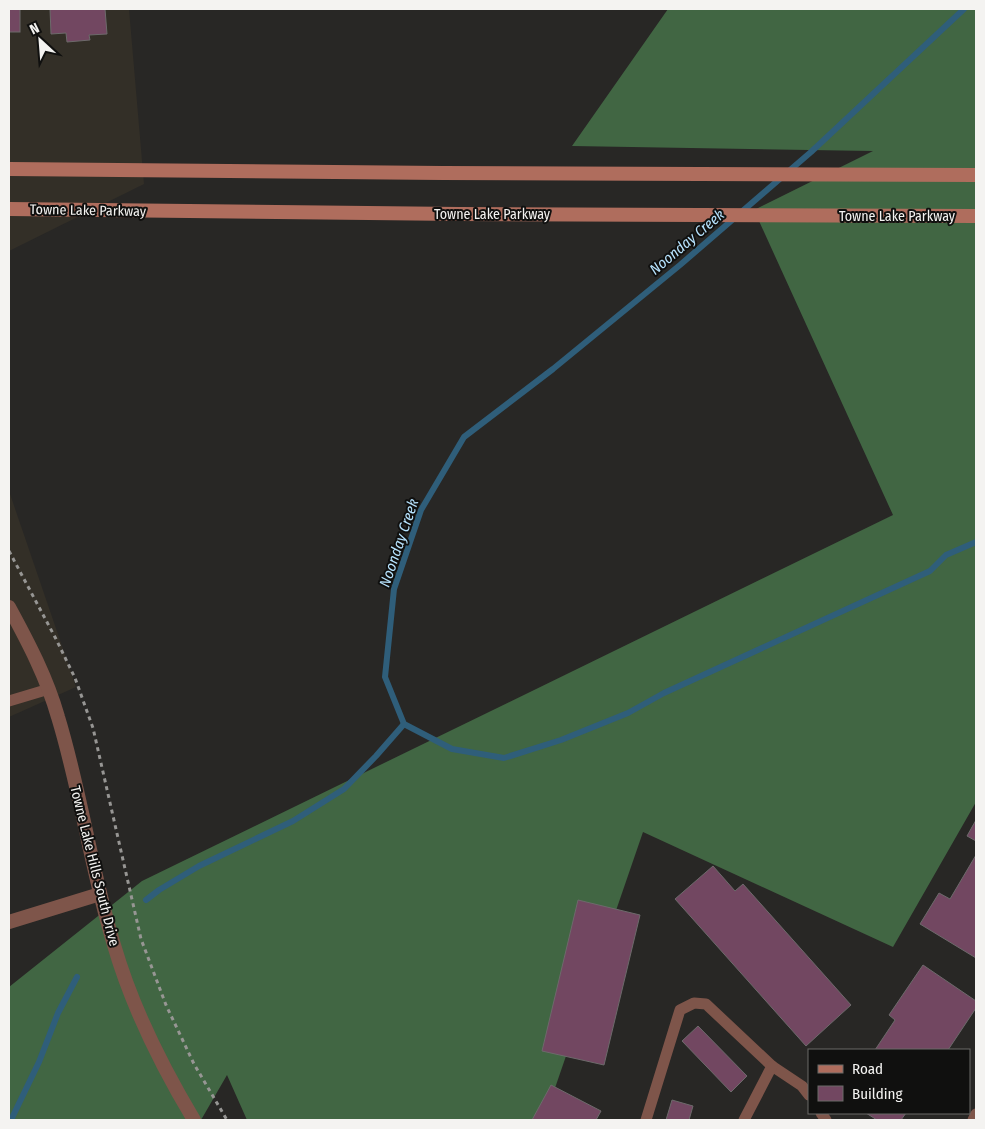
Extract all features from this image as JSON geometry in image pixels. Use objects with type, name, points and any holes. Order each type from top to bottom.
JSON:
[{"type":"main road","points":[[9,169],[976,175]]},
{"type":"main road","name":"Towne Lake Parkway","points":[[9,209],[459,214],[976,216]]},
{"type":"street","name":"Towne Lake Hills South Drive","points":[[9,606],[34,654],[58,716],[113,945],[149,1037],[166,1072],[194,1120]]},
{"type":"street","points":[[9,922],[100,894]]},
{"type":"lane","points":[[9,701],[49,689]]},
{"type":"lane","points":[[646,1120],[680,1010],[694,1004],[706,1004],[772,1066],[802,1086],[808,1094]]},
{"type":"lane","points":[[744,1120],[772,1066]]},
{"type":"lane","points":[[973,1120],[976,1114]]},
{"type":"path","points":[[9,551],[75,678],[93,728],[141,939],[166,1005],[182,1039],[194,1064],[227,1120]]},
{"type":"shaded area","points":[[9,9],[129,9],[144,184],[9,251]]},
{"type":"shaded area","points":[[9,491],[76,687],[9,717]]},
{"type":"green space","points":[[668,9],[976,9],[976,802],[893,947],[643,832],[544,1120],[247,1120],[227,1075],[201,1120],[9,1120],[9,987],[142,881],[893,515],[754,210],[873,151],[572,146]]},
{"type":"building","points":[[9,9],[20,9],[20,32],[9,32]]},
{"type":"building","points":[[50,9],[105,9],[107,34],[89,35],[90,40],[67,42],[66,33],[51,34]]},
{"type":"building","points":[[976,820],[976,841],[967,836]]},
{"type":"building","points":[[976,855],[976,958],[920,924],[939,893],[950,899]]},
{"type":"building","points":[[713,866],[735,891],[743,884],[851,1005],[806,1046],[675,899]]},
{"type":"building","points":[[578,900],[640,915],[604,1065],[542,1051]]},
{"type":"building","points":[[923,965],[976,1001],[976,1008],[949,1049],[876,1049],[895,1020],[889,1015]]},
{"type":"building","points":[[698,1026],[747,1076],[731,1092],[682,1041]]},
{"type":"building","points":[[551,1085],[601,1111],[596,1120],[532,1120]]},
{"type":"building","points":[[672,1100],[693,1106],[689,1120],[666,1120]]},
{"type":"building","points":[[868,1114],[905,1114],[901,1120],[877,1120]]},
{"type":"waterway","name":"Noonday Creek","points":[[964,9],[811,152],[680,265],[553,369],[464,437],[421,510],[394,589],[385,677],[404,724],[452,749],[504,758],[561,740],[628,713],[664,693],[930,571],[946,555],[976,542]]},
{"type":"waterway","points":[[146,900],[199,866],[293,821],[344,789],[404,724]]},
{"type":"waterway","points":[[11,1120],[39,1062],[58,1013],[77,977]]}]
